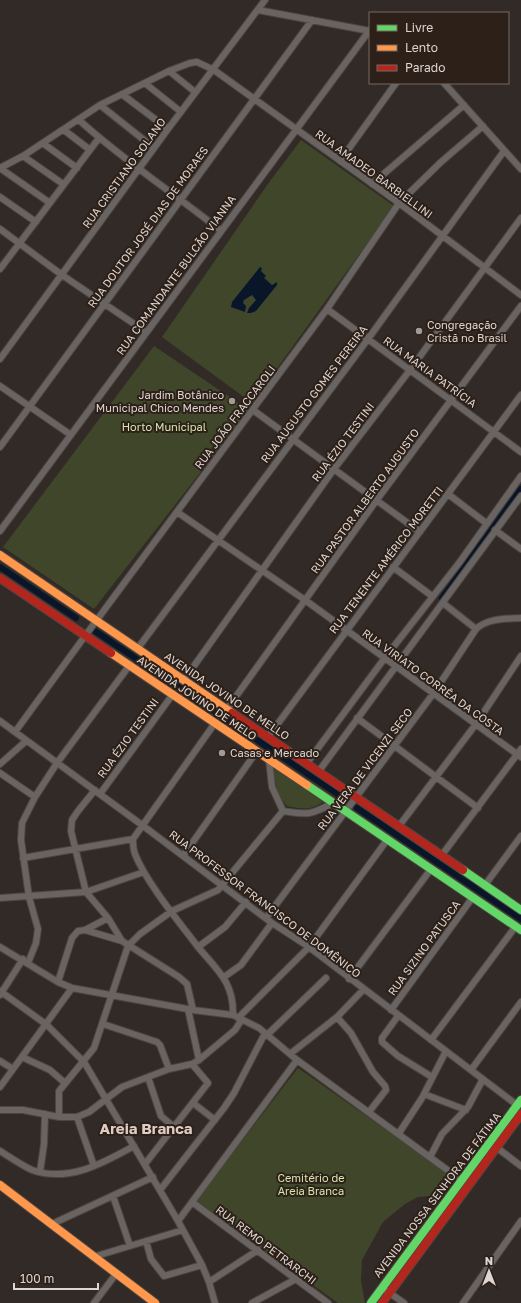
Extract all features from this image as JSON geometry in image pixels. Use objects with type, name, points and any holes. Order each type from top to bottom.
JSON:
[{"type":"main road","name":"AVENIDA JOVINO DE MELLO","points":[[0,555],[521,910]]},
{"type":"main road","name":"AVENIDA JOVINO DE MELO","points":[[0,578],[518,928]]},
{"type":"main road","name":"AVENIDA NOSSA SENHORA DE FÁTIMA","points":[[370,1303],[519,1103]]},
{"type":"main road","name":"AVENIDA NOSSA SENHORA DE FÁTIMA","points":[[382,1303],[521,1114]]},
{"type":"main road","points":[[0,1185],[155,1303]]},
{"type":"street","name":"RUA CRISTIANO SOLANO","points":[[0,359],[195,92],[214,70],[266,0]]},
{"type":"street","points":[[258,10],[369,31]]},
{"type":"street","name":"RUA DOUTOR JOSÉ DIAS DE MORAES","points":[[0,447],[30,408],[104,304],[255,100],[312,20]]},
{"type":"street","name":"RUA COMANDANTE BULCÃO VIANNA","points":[[0,531],[369,32]]},
{"type":"street","name":"RUA AMADEO BARBIELLINI","points":[[169,71],[190,63],[201,64],[214,70],[372,184],[521,295]]},
{"type":"street","points":[[50,203],[0,168],[44,144],[100,105],[146,84],[169,71],[195,92]]},
{"type":"street","points":[[146,84],[181,112]]},
{"type":"street","points":[[340,161],[395,84]]},
{"type":"street","points":[[445,84],[521,169]]},
{"type":"street","points":[[123,95],[168,129]]},
{"type":"street","points":[[100,105],[154,148]]},
{"type":"street","points":[[372,184],[464,105]]},
{"type":"street","points":[[79,120],[139,170],[181,199],[221,231]]},
{"type":"street","name":"RUA JOÃO FRACCAROLI","points":[[15,732],[96,620],[327,309],[399,204],[440,162],[483,126]]},
{"type":"street","points":[[64,130],[90,150]]},
{"type":"street","points":[[0,269],[99,138]]},
{"type":"street","points":[[44,144],[77,168]]},
{"type":"street","name":"RUA AUGUSTO GOMES PEREIRA","points":[[138,648],[292,439],[368,339],[504,151]]},
{"type":"street","points":[[23,156],[63,184]]},
{"type":"street","points":[[0,196],[36,222]]},
{"type":"street","name":"RUA ÉZIO TESTINI","points":[[184,680],[334,469],[410,370],[521,218]]},
{"type":"street","points":[[0,229],[62,275],[146,332]]},
{"type":"street","name":"RUA PASTOR ALBERTO AUGUSTO","points":[[228,709],[376,501],[521,306]]},
{"type":"street","name":"RUA MARIA PATRÍCIA","points":[[327,309],[521,452]]},
{"type":"street","points":[[0,386],[71,435]]},
{"type":"street","name":"RUA TENENTE AMÉRICO MORETTI","points":[[268,737],[521,395]]},
{"type":"street","points":[[253,410],[420,532]]},
{"type":"street","points":[[307,763],[384,658],[458,563],[521,476]]},
{"type":"street","points":[[448,494],[486,523]]},
{"type":"street","points":[[319,771],[521,496]]},
{"type":"street","name":"RUA VIRIATO CORRÊA DA COSTA","points":[[177,512],[305,600],[519,756]]},
{"type":"street","points":[[495,530],[521,549]]},
{"type":"street","points":[[393,567],[432,596]]},
{"type":"street","points":[[443,603],[476,629],[482,624],[490,621],[521,618]]},
{"type":"street","name":"RUA VERA DE VICENZI SECO","points":[[266,918],[345,811],[358,798],[433,694],[476,629]]},
{"type":"street","points":[[399,826],[476,724],[521,656]]},
{"type":"street","points":[[129,666],[57,763],[35,797],[22,823],[21,840],[30,897],[38,929],[36,943],[25,961],[1,993],[47,1025],[84,1062],[108,1099],[202,1265],[215,1303]]},
{"type":"street","name":"RUA ÉZIO TESTINI","points":[[86,892],[71,831],[72,820],[78,810],[98,792],[173,694]]},
{"type":"street","points":[[357,718],[478,808]]},
{"type":"street","name":"RUA PROFESSOR FRANCISCO DE DOMÊNICO","points":[[0,721],[98,792],[272,923],[309,947],[363,990],[483,1079],[519,1103]]},
{"type":"street","points":[[0,1110],[24,1110],[59,1117],[77,1117],[89,1112],[122,1087],[169,1069],[192,1064],[199,1060],[235,1030],[238,1017],[224,977],[198,947],[144,872],[134,852],[133,838],[215,723]]},
{"type":"street","points":[[0,764],[26,741]]},
{"type":"street","points":[[442,855],[519,756],[521,749]]},
{"type":"street","points":[[182,856],[257,751]]},
{"type":"street","points":[[269,760],[272,787],[283,811]]},
{"type":"street","points":[[0,773],[35,797]]},
{"type":"street","points":[[283,811],[304,814],[315,813],[333,803]]},
{"type":"street","points":[[59,1117],[60,1091],[94,1048],[103,1024],[110,995],[128,946],[140,934],[172,911],[210,895],[223,886],[283,811]]},
{"type":"street","points":[[485,885],[521,836]]},
{"type":"street","points":[[24,858],[133,838]]},
{"type":"street","points":[[238,1017],[309,947],[387,840]]},
{"type":"street","points":[[349,979],[431,869]]},
{"type":"street","points":[[0,898],[86,892],[144,872]]},
{"type":"street","points":[[86,892],[108,918],[122,941],[180,977],[187,984],[199,1060]]},
{"type":"street","name":"RUA SIZINO PATUSCA","points":[[391,1010],[473,898]]},
{"type":"street","points":[[198,947],[225,927],[246,902]]},
{"type":"street","points":[[58,982],[72,938],[78,931],[85,930],[108,918]]},
{"type":"street","points":[[224,977],[241,965],[272,923]]},
{"type":"street","points":[[432,1040],[518,928]]},
{"type":"street","points":[[85,930],[122,941]]},
{"type":"street","points":[[0,947],[58,982],[72,988],[238,1017],[259,1028],[297,1060],[399,1133],[461,1180]]},
{"type":"street","points":[[160,1190],[215,1120],[234,1093],[263,1037],[267,1035],[326,978]]},
{"type":"street","points":[[0,1087],[47,1025],[72,988]]},
{"type":"street","points":[[290,1054],[337,1017],[363,990]]},
{"type":"street","points":[[471,1070],[521,1002]]},
{"type":"street","points":[[398,1016],[382,1038],[382,1042],[398,1056],[432,1077]]},
{"type":"street","points":[[337,1017],[351,1033],[373,1072],[385,1086],[386,1090],[369,1112]]},
{"type":"street","points":[[103,1024],[157,1042],[162,1050],[169,1069]]},
{"type":"street","points":[[399,1133],[424,1094],[446,1051]]},
{"type":"street","points":[[22,1057],[50,1070],[66,1083]]},
{"type":"street","points":[[178,1221],[297,1060]]},
{"type":"street","points":[[0,1061],[13,1069]]},
{"type":"street","points":[[145,1164],[208,1083],[192,1064]]},
{"type":"street","points":[[148,1077],[160,1116],[174,1127]]},
{"type":"street","points":[[430,1157],[442,1134],[466,1110],[483,1079]]},
{"type":"street","points":[[424,1094],[466,1110]]},
{"type":"street","points":[[193,1103],[215,1120]]},
{"type":"street","points":[[40,1172],[44,1144],[45,1114]]},
{"type":"street","points":[[77,1117],[94,1166]]},
{"type":"street","points":[[0,1151],[31,1169],[40,1172],[58,1174],[73,1173],[94,1166],[134,1146]]},
{"type":"street","points":[[496,1147],[521,1166]]},
{"type":"street","points":[[52,1224],[152,1177]]},
{"type":"street","points":[[113,1196],[130,1246]]},
{"type":"street","name":"RUA REMO PETRARCHI","points":[[192,1202],[328,1303]]},
{"type":"street","points":[[463,1303],[521,1221]]},
{"type":"street","points":[[93,1257],[182,1230]]},
{"type":"street","points":[[146,1241],[151,1259],[164,1276],[202,1265]]},
{"type":"street","points":[[209,1282],[258,1250]]},
{"type":"street","points":[[94,1303],[116,1274]]},
{"type":"street","points":[[253,1303],[296,1279]]},
{"type":"street","points":[[382,1287],[404,1303]]},
{"type":"green space","points":[[301,140],[394,206],[252,403],[162,337],[270,181]]},
{"type":"green space","name":"Horto Municipal","points":[[154,346],[249,410],[94,609],[3,547]]},
{"type":"green space","points":[[272,765],[323,802],[310,808],[287,806],[278,795]]},
{"type":"green space","name":"Cemitério de Areia Branca","points":[[298,1068],[452,1176],[447,1185],[438,1192],[430,1196],[418,1197],[405,1204],[383,1222],[362,1260],[361,1280],[365,1303],[338,1303],[196,1201]]},
{"type":"water","points":[[260,267],[262,268],[261,271],[266,276],[264,278],[272,285],[277,282],[277,285],[256,311],[247,313],[249,308],[256,300],[252,295],[244,300],[243,303],[246,306],[245,312],[231,307],[232,302]]},
{"type":"waterway","points":[[442,598],[521,489]]},
{"type":"waterway","points":[[0,567],[76,618]]},
{"type":"waterway","points":[[95,631],[345,799]]},
{"type":"waterway","points":[[357,808],[521,919]]},
{"type":"traffic: fast","points":[[307,785],[521,930]]},
{"type":"traffic: fast","points":[[463,870],[521,910]]},
{"type":"traffic: fast","points":[[371,1303],[521,1100]]},
{"type":"traffic: slow","points":[[0,555],[232,713]]},
{"type":"traffic: slow","points":[[111,653],[307,785]]},
{"type":"traffic: slow","points":[[0,1185],[155,1303]]},
{"type":"traffic: jam","points":[[0,578],[111,653]]},
{"type":"traffic: jam","points":[[232,713],[463,870]]},
{"type":"traffic: jam","points":[[382,1303],[521,1114]]},
{"type":"place","name":"Congregação Cristã no Brasil","points":[[419,331]]},
{"type":"place","name":"Jardim Botânico Municipal Chico Mendes","points":[[232,401]]},
{"type":"place","name":"Casas e Mercado","points":[[222,753]]},
{"type":"district","name":"Areia Branca","points":[[146,1129]]}]
